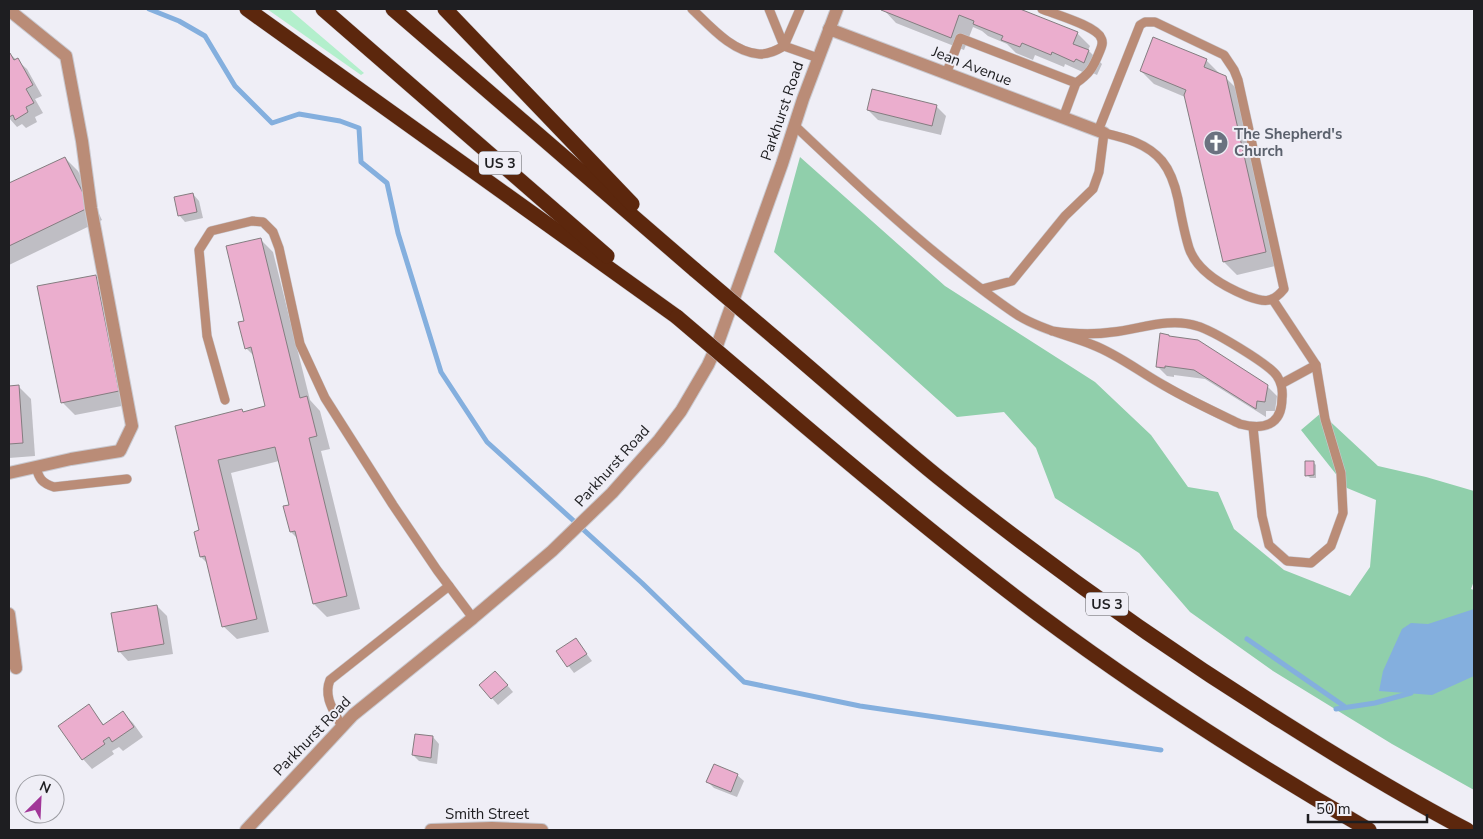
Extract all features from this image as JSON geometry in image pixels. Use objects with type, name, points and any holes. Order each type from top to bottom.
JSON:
[{"type":"highway","points":[[247,9],[677,317]]},
{"type":"highway","name":"US 3","points":[[323,9],[677,317],[880,490],[986,574],[1134,682],[1229,745],[1369,830]]},
{"type":"highway","name":"US 3","points":[[393,9],[695,270],[938,476],[1029,547],[1119,613],[1207,673],[1303,735],[1405,796],[1467,830]]},
{"type":"highway","points":[[445,9],[695,270]]},
{"type":"street","name":"Parkhurst Road","points":[[246,830],[353,715],[474,618],[586,519],[631,473],[659,440],[690,397],[708,365],[721,333],[837,9]]},
{"type":"street","points":[[9,10],[66,56],[82,141],[91,208],[132,426],[120,452],[9,473]]},
{"type":"street","name":"Jean Avenue","points":[[829,29],[1101,132]]},
{"type":"street","points":[[9,614],[16,668]]},
{"type":"street","name":"Smith Street","points":[[431,830],[492,828],[542,830]]},
{"type":"lane","points":[[692,9],[725,39],[747,52],[760,55],[773,52],[784,46],[800,9]]},
{"type":"lane","points":[[769,9],[784,46],[818,58]]},
{"type":"lane","points":[[1042,9],[1093,29],[1103,40],[1096,62],[1089,74],[1076,83],[1063,118]]},
{"type":"lane","points":[[982,289],[1012,281],[1065,216],[1093,189],[1099,172],[1101,132],[1140,25],[1145,22],[1155,22],[1224,55],[1234,70],[1238,80],[1284,290],[1273,300],[1265,301],[1252,298],[1237,291],[1206,273],[1190,250],[1174,181],[1162,160],[1151,150],[1134,140],[1101,132]]},
{"type":"lane","points":[[946,74],[960,38],[1076,83]]},
{"type":"lane","points":[[794,125],[892,216],[982,289],[1022,317],[1052,331],[1093,345],[1165,386],[1240,424],[1253,427],[1264,426],[1273,423],[1279,416],[1282,407],[1278,377],[1267,366],[1213,333],[1196,325],[1170,323],[1113,332],[1083,334],[1052,331]]},
{"type":"lane","points":[[224,400],[207,336],[199,250],[210,231],[252,221],[263,222],[273,232],[279,248],[300,344],[325,398],[393,505],[448,586],[474,618]]},
{"type":"lane","points":[[1253,427],[1262,516],[1269,545],[1287,561],[1311,563],[1331,546],[1343,513],[1341,473],[1325,419],[1316,365],[1273,300]]},
{"type":"lane","points":[[1280,384],[1316,365]]},
{"type":"lane","points":[[36,467],[39,478],[44,484],[54,487],[127,479]]},
{"type":"lane","points":[[342,727],[328,699],[327,689],[330,680],[448,586]]},
{"type":"green space","points":[[267,9],[289,9],[364,73],[361,75]]},
{"type":"green space","points":[[800,157],[945,286],[1095,382],[1151,435],[1188,487],[1218,492],[1234,529],[1284,570],[1350,596],[1370,567],[1376,500],[1347,488],[1301,430],[1321,413],[1378,466],[1474,491],[1474,581],[1471,589],[1474,590],[1474,790],[1392,744],[1273,671],[1190,612],[1139,553],[1055,498],[1036,448],[1004,412],[957,417],[774,252]]},
{"type":"water","points":[[1474,609],[1474,676],[1432,695],[1379,691],[1383,671],[1402,629],[1411,623],[1428,624]]},
{"type":"building","points":[[882,9],[1020,9],[1078,32],[1073,44],[1089,50],[1084,63],[1076,59],[1074,62],[1052,52],[1051,55],[1022,43],[1020,47],[1001,40],[1003,36],[973,24],[974,21],[959,15],[951,38]]},
{"type":"building","points":[[1153,37],[1207,59],[1204,67],[1226,76],[1266,252],[1223,262],[1184,95],[1186,90],[1140,71]]},
{"type":"building","points":[[9,53],[14,60],[18,58],[33,85],[26,89],[34,103],[26,107],[28,112],[15,120],[13,115],[9,117]]},
{"type":"building","points":[[872,89],[937,105],[932,126],[867,110]]},
{"type":"building","points":[[65,157],[90,207],[9,246],[9,183]]},
{"type":"building","points":[[193,193],[197,212],[178,216],[174,197]]},
{"type":"building","points":[[261,238],[300,398],[307,396],[317,436],[309,438],[347,596],[313,604],[295,531],[290,532],[283,506],[289,505],[275,447],[218,460],[257,619],[222,627],[205,556],[200,557],[194,532],[199,530],[175,426],[242,409],[243,412],[265,406],[251,347],[245,349],[238,322],[244,321],[226,246]]},
{"type":"building","points":[[96,275],[119,391],[61,403],[37,286]]},
{"type":"building","points":[[1160,333],[1198,340],[1268,385],[1265,402],[1257,401],[1256,409],[1194,370],[1165,366],[1165,368],[1156,367]]},
{"type":"building","points":[[19,385],[23,443],[9,444],[9,386]]},
{"type":"building","points":[[1305,461],[1314,461],[1314,475],[1305,476]]},
{"type":"building","points":[[157,605],[164,644],[118,652],[111,613]]},
{"type":"building","points":[[576,638],[587,654],[567,667],[556,651]]},
{"type":"building","points":[[495,671],[508,685],[491,699],[479,685]]},
{"type":"building","points":[[89,704],[103,725],[123,711],[134,727],[112,742],[109,737],[103,741],[105,744],[82,760],[58,726]]},
{"type":"building","points":[[415,734],[433,736],[431,758],[412,755]]},
{"type":"building","points":[[714,764],[738,774],[731,792],[706,782]]},
{"type":"waterway","points":[[149,9],[179,21],[205,36],[235,86],[272,123],[299,114],[340,121],[359,128],[361,162],[387,183],[398,233],[441,372],[487,442],[642,583],[744,682],[860,706],[1161,750]]},
{"type":"waterway","points":[[1247,639],[1344,706]]},
{"type":"waterway","points":[[1336,709],[1375,703],[1411,693]]},
{"type":"place","name":"The Shepherd's Church","points":[[1216,143]]}]
